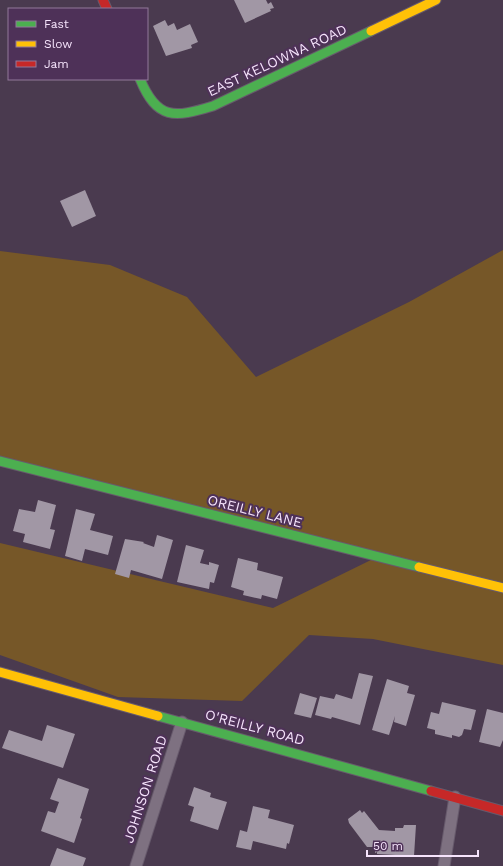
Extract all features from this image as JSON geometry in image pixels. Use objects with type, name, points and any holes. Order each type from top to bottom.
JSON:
[{"type":"street","name":"EAST KELOWNA ROAD","points":[[140,80],[150,101],[167,114],[191,113],[213,106],[436,0]]},
{"type":"street","name":"OREILLY LANE","points":[[0,461],[503,588]]},
{"type":"street","name":"O'REILLY ROAD","points":[[0,672],[503,811]]},
{"type":"street","name":"JOHNSON ROAD","points":[[136,866],[182,722]]},
{"type":"street","points":[[444,866],[455,797]]},
{"type":"shaded area","points":[[503,250],[503,665],[373,639],[309,635],[242,701],[118,697],[0,655],[0,543],[273,608],[373,559],[0,457],[0,251],[110,265],[187,297],[256,377],[409,302]]},
{"type":"building","points":[[234,0],[266,0],[268,4],[271,2],[274,8],[270,9],[271,11],[245,23]]},
{"type":"building","points":[[165,20],[168,26],[174,23],[177,30],[190,24],[198,42],[191,45],[192,48],[166,56],[153,26]]},
{"type":"building","points":[[85,190],[96,216],[72,227],[60,201]]},
{"type":"building","points":[[38,500],[56,505],[50,529],[55,530],[50,549],[23,542],[25,534],[13,531],[19,509],[35,512]]},
{"type":"building","points":[[76,509],[95,514],[90,530],[113,536],[108,555],[85,549],[82,561],[65,556]]},
{"type":"building","points":[[157,535],[173,540],[162,579],[131,570],[129,578],[115,574],[125,539],[144,542],[143,543],[154,547]]},
{"type":"building","points":[[186,545],[204,550],[200,563],[209,565],[209,562],[219,565],[214,583],[210,582],[209,589],[177,582]]},
{"type":"building","points":[[238,558],[258,563],[257,570],[283,577],[277,599],[262,595],[261,599],[243,595],[244,591],[231,587]]},
{"type":"building","points":[[359,673],[373,676],[360,725],[332,717],[331,719],[315,715],[320,696],[334,699],[336,694],[352,699]]},
{"type":"building","points":[[387,679],[409,686],[407,693],[415,695],[406,726],[394,722],[395,716],[389,735],[372,730]]},
{"type":"building","points":[[300,693],[317,698],[311,718],[294,714]]},
{"type":"building","points":[[442,702],[476,710],[471,730],[464,729],[462,735],[459,737],[452,735],[452,738],[435,734],[435,730],[427,728],[431,712],[439,714]]},
{"type":"building","points":[[487,709],[503,713],[503,740],[500,747],[479,742]]},
{"type":"building","points":[[47,725],[75,734],[63,768],[2,748],[9,730],[42,741]]},
{"type":"building","points":[[58,778],[89,789],[80,818],[82,819],[74,843],[41,831],[48,811],[55,813],[59,802],[50,799]]},
{"type":"building","points":[[194,787],[211,793],[210,797],[227,802],[218,830],[190,821],[194,807],[188,805]]},
{"type":"building","points":[[253,806],[270,810],[268,818],[294,825],[289,844],[287,843],[286,849],[253,841],[251,850],[236,847],[240,830],[247,832]]},
{"type":"building","points":[[360,810],[362,813],[364,811],[379,830],[395,831],[395,828],[403,828],[404,825],[416,825],[414,856],[377,854],[377,852],[375,853],[375,847],[367,847],[349,823],[348,819]]},
{"type":"building","points":[[57,848],[86,858],[83,866],[50,866]]},
{"type":"traffic: fast","points":[[140,80],[146,92],[160,109],[177,114],[188,113],[213,106],[371,31]]},
{"type":"traffic: fast","points":[[0,461],[419,567]]},
{"type":"traffic: fast","points":[[158,716],[431,791]]},
{"type":"traffic: slow","points":[[371,31],[436,0]]},
{"type":"traffic: slow","points":[[419,567],[503,588]]},
{"type":"traffic: slow","points":[[0,672],[158,716]]},
{"type":"traffic: jam","points":[[103,0],[107,8]]},
{"type":"traffic: jam","points":[[431,791],[503,811]]}]
